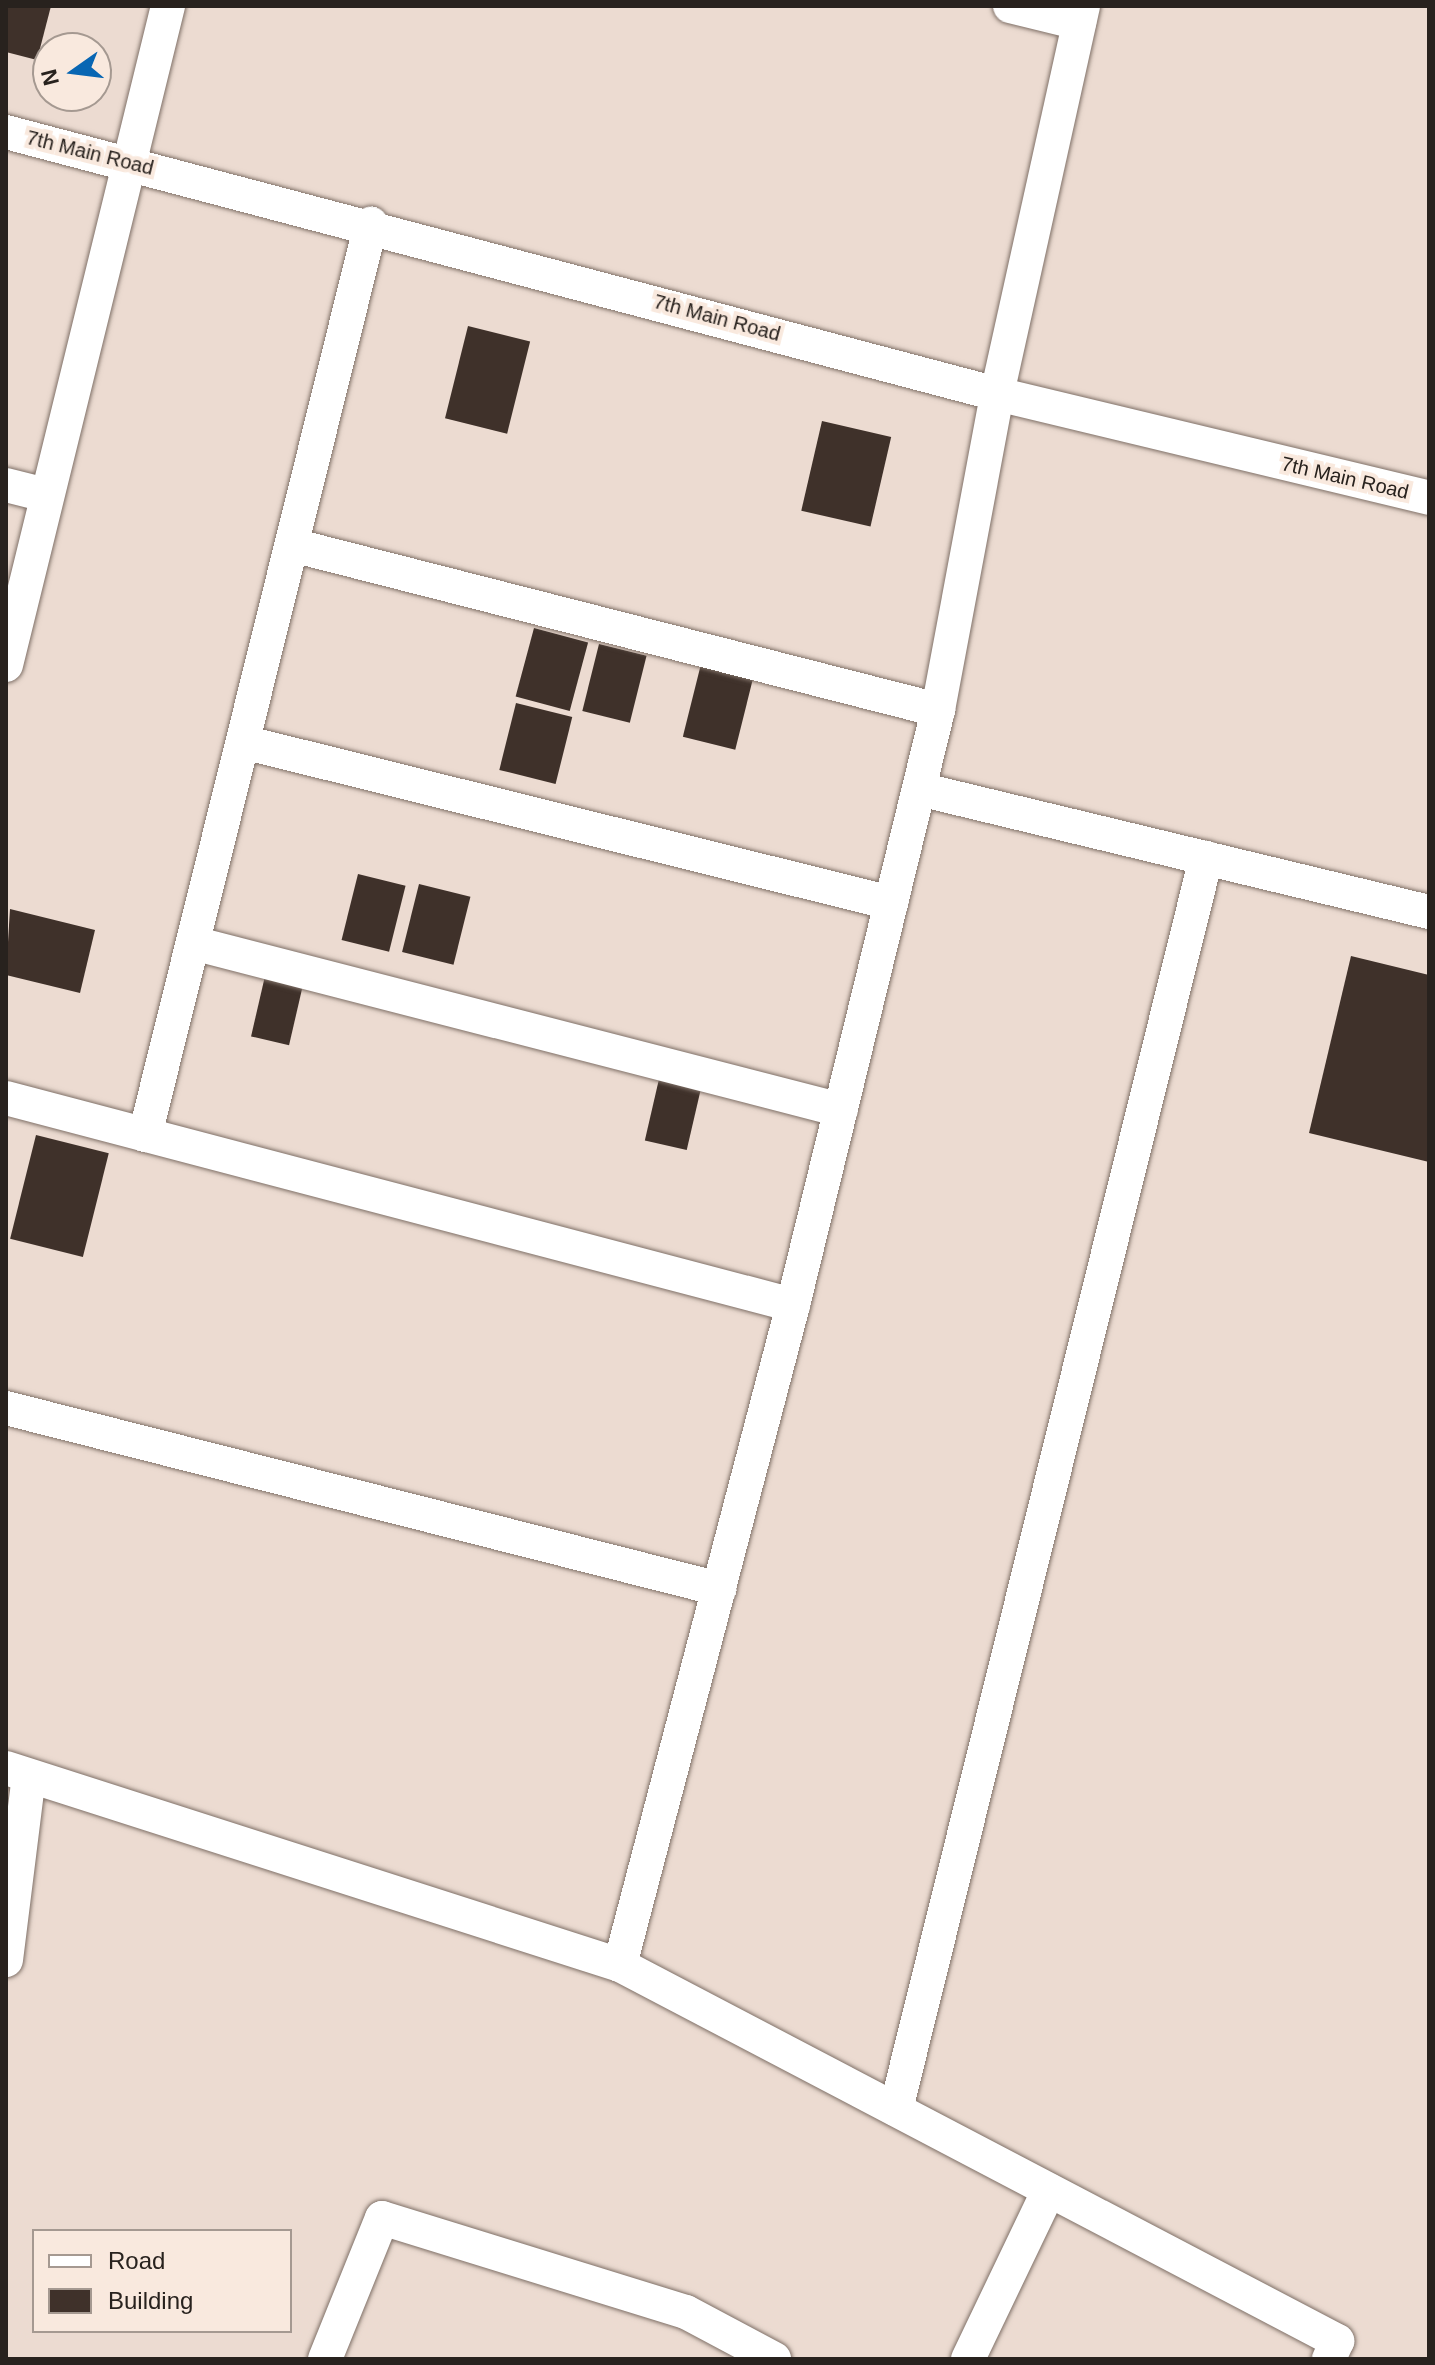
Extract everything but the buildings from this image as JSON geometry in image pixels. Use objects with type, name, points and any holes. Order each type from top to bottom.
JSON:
[{"type":"street","points":[[6,665],[168,6]]},
{"type":"street","points":[[620,1965],[793,1305],[938,710],[997,394],[1081,14],[1010,6]]},
{"type":"street","name":"7th Main Road","points":[[6,132],[371,224],[997,394],[1429,498]]},
{"type":"street","points":[[145,1135],[371,224]]},
{"type":"street","points":[[6,485],[46,495]]},
{"type":"street","points":[[292,545],[938,710]]},
{"type":"street","points":[[243,742],[891,903]]},
{"type":"street","points":[[919,789],[1429,912]]},
{"type":"street","points":[[896,2109],[1206,858]]},
{"type":"street","points":[[193,943],[841,1110]]},
{"type":"street","points":[[6,1098],[793,1305]]},
{"type":"street","points":[[6,1408],[719,1589]]},
{"type":"street","points":[[6,1960],[17,1772],[620,1965],[1337,2341],[1329,2359]]},
{"type":"street","points":[[968,2359],[1049,2190]]},
{"type":"street","points":[[325,2359],[382,2218],[686,2312],[774,2359]]}]
